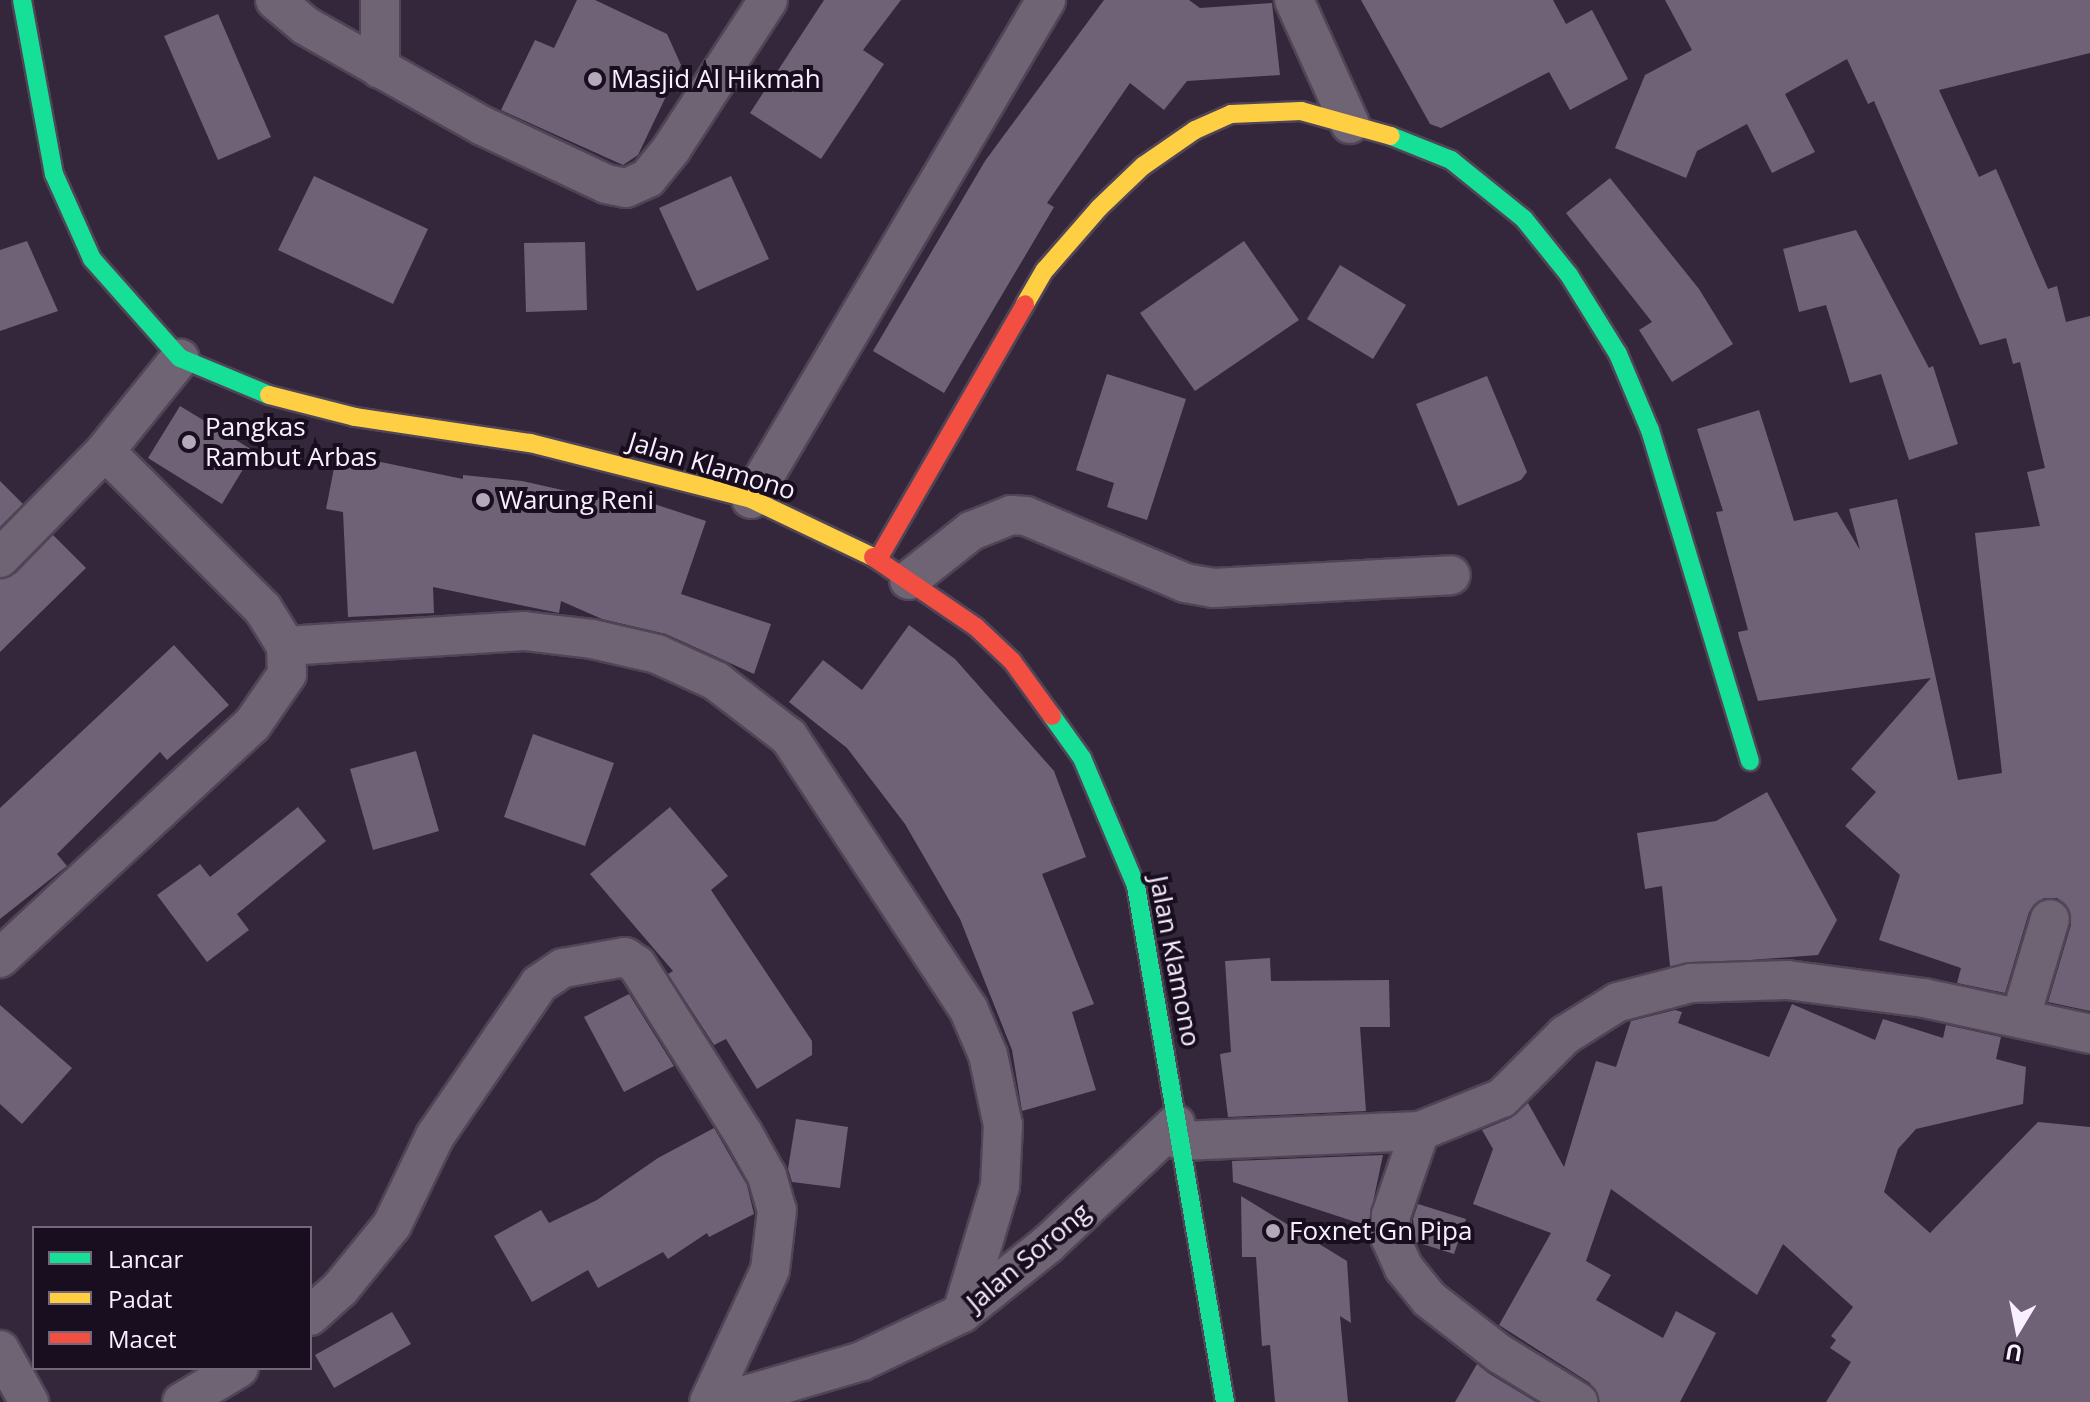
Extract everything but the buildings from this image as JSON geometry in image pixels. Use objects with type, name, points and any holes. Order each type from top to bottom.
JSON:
[{"type":"main road","name":"Jalan Klamono","points":[[22,0],[54,174],[71,214],[92,259],[151,332],[180,358],[255,392],[355,417],[530,443],[751,499],[878,559],[976,627],[1012,661],[1082,758],[1136,886],[1167,1040],[1179,1132],[1225,1402]]},
{"type":"main road","points":[[878,559],[1045,270],[1143,166],[1195,130],[1231,114],[1301,111],[1402,139],[1482,181],[1524,219],[1569,275],[1618,354],[1650,430],[1750,761]]},
{"type":"street","points":[[275,0],[306,26],[483,126],[606,184],[626,188],[648,178],[672,148],[768,0]]},
{"type":"street","points":[[380,0],[380,69]]},
{"type":"street","points":[[751,499],[1046,0]]},
{"type":"street","points":[[1294,0],[1350,124]]},
{"type":"street","points":[[0,558],[105,451],[180,358]]},
{"type":"street","points":[[0,958],[252,725],[287,674],[286,646],[263,609],[105,451]]},
{"type":"street","points":[[909,580],[971,531],[1011,515],[1026,516],[1185,583],[1214,588],[1451,575]]},
{"type":"street","points":[[286,646],[524,631],[592,639],[657,654],[716,681],[789,737],[968,1008],[988,1055],[1003,1125],[1000,1186],[962,1313]]},
{"type":"street","points":[[2021,1016],[2050,919]]},
{"type":"street","points":[[312,1314],[340,1289],[392,1225],[435,1136],[539,984],[563,968],[625,957],[637,965],[743,1133],[767,1176],[777,1210],[770,1270],[709,1402]]},
{"type":"street","points":[[1179,1132],[1420,1131],[1502,1098],[1565,1035],[1648,991],[1787,980],[2021,1016],[2090,1034]]},
{"type":"street","points":[[1420,1131],[1391,1215],[1390,1237],[1404,1268],[1429,1299],[1500,1354],[1578,1402]]},
{"type":"street","name":"Jalan Sorong","points":[[722,1402],[766,1397],[862,1361],[962,1313],[1179,1132]]},
{"type":"street","points":[[0,1350],[29,1402]]},
{"type":"street","points":[[182,1402],[236,1370]]},
{"type":"traffic: fast","points":[[22,0],[54,174],[92,259],[180,358],[269,395]]},
{"type":"traffic: fast","points":[[1391,136],[1451,160],[1524,219],[1569,275],[1618,354],[1650,430],[1750,761]]},
{"type":"traffic: fast","points":[[1052,716],[1082,758],[1136,886],[1225,1402]]},
{"type":"traffic: slow","points":[[1025,304],[1045,270],[1099,208],[1143,166],[1195,130],[1231,114],[1301,111],[1391,136]]},
{"type":"traffic: slow","points":[[269,395],[355,417],[530,443],[751,499],[873,557]]},
{"type":"traffic: jam","points":[[878,559],[1025,304]]},
{"type":"traffic: jam","points":[[873,557],[976,627],[1012,661],[1052,716]]},
{"type":"place","name":"Masjid Al Hikmah","points":[[595,79]]},
{"type":"place","name":"Pangkas Rambut Arbas","points":[[189,442]]},
{"type":"place","name":"Warung Reni","points":[[483,500]]},
{"type":"place","name":"Foxnet Gn Pipa","points":[[1273,1231]]}]
